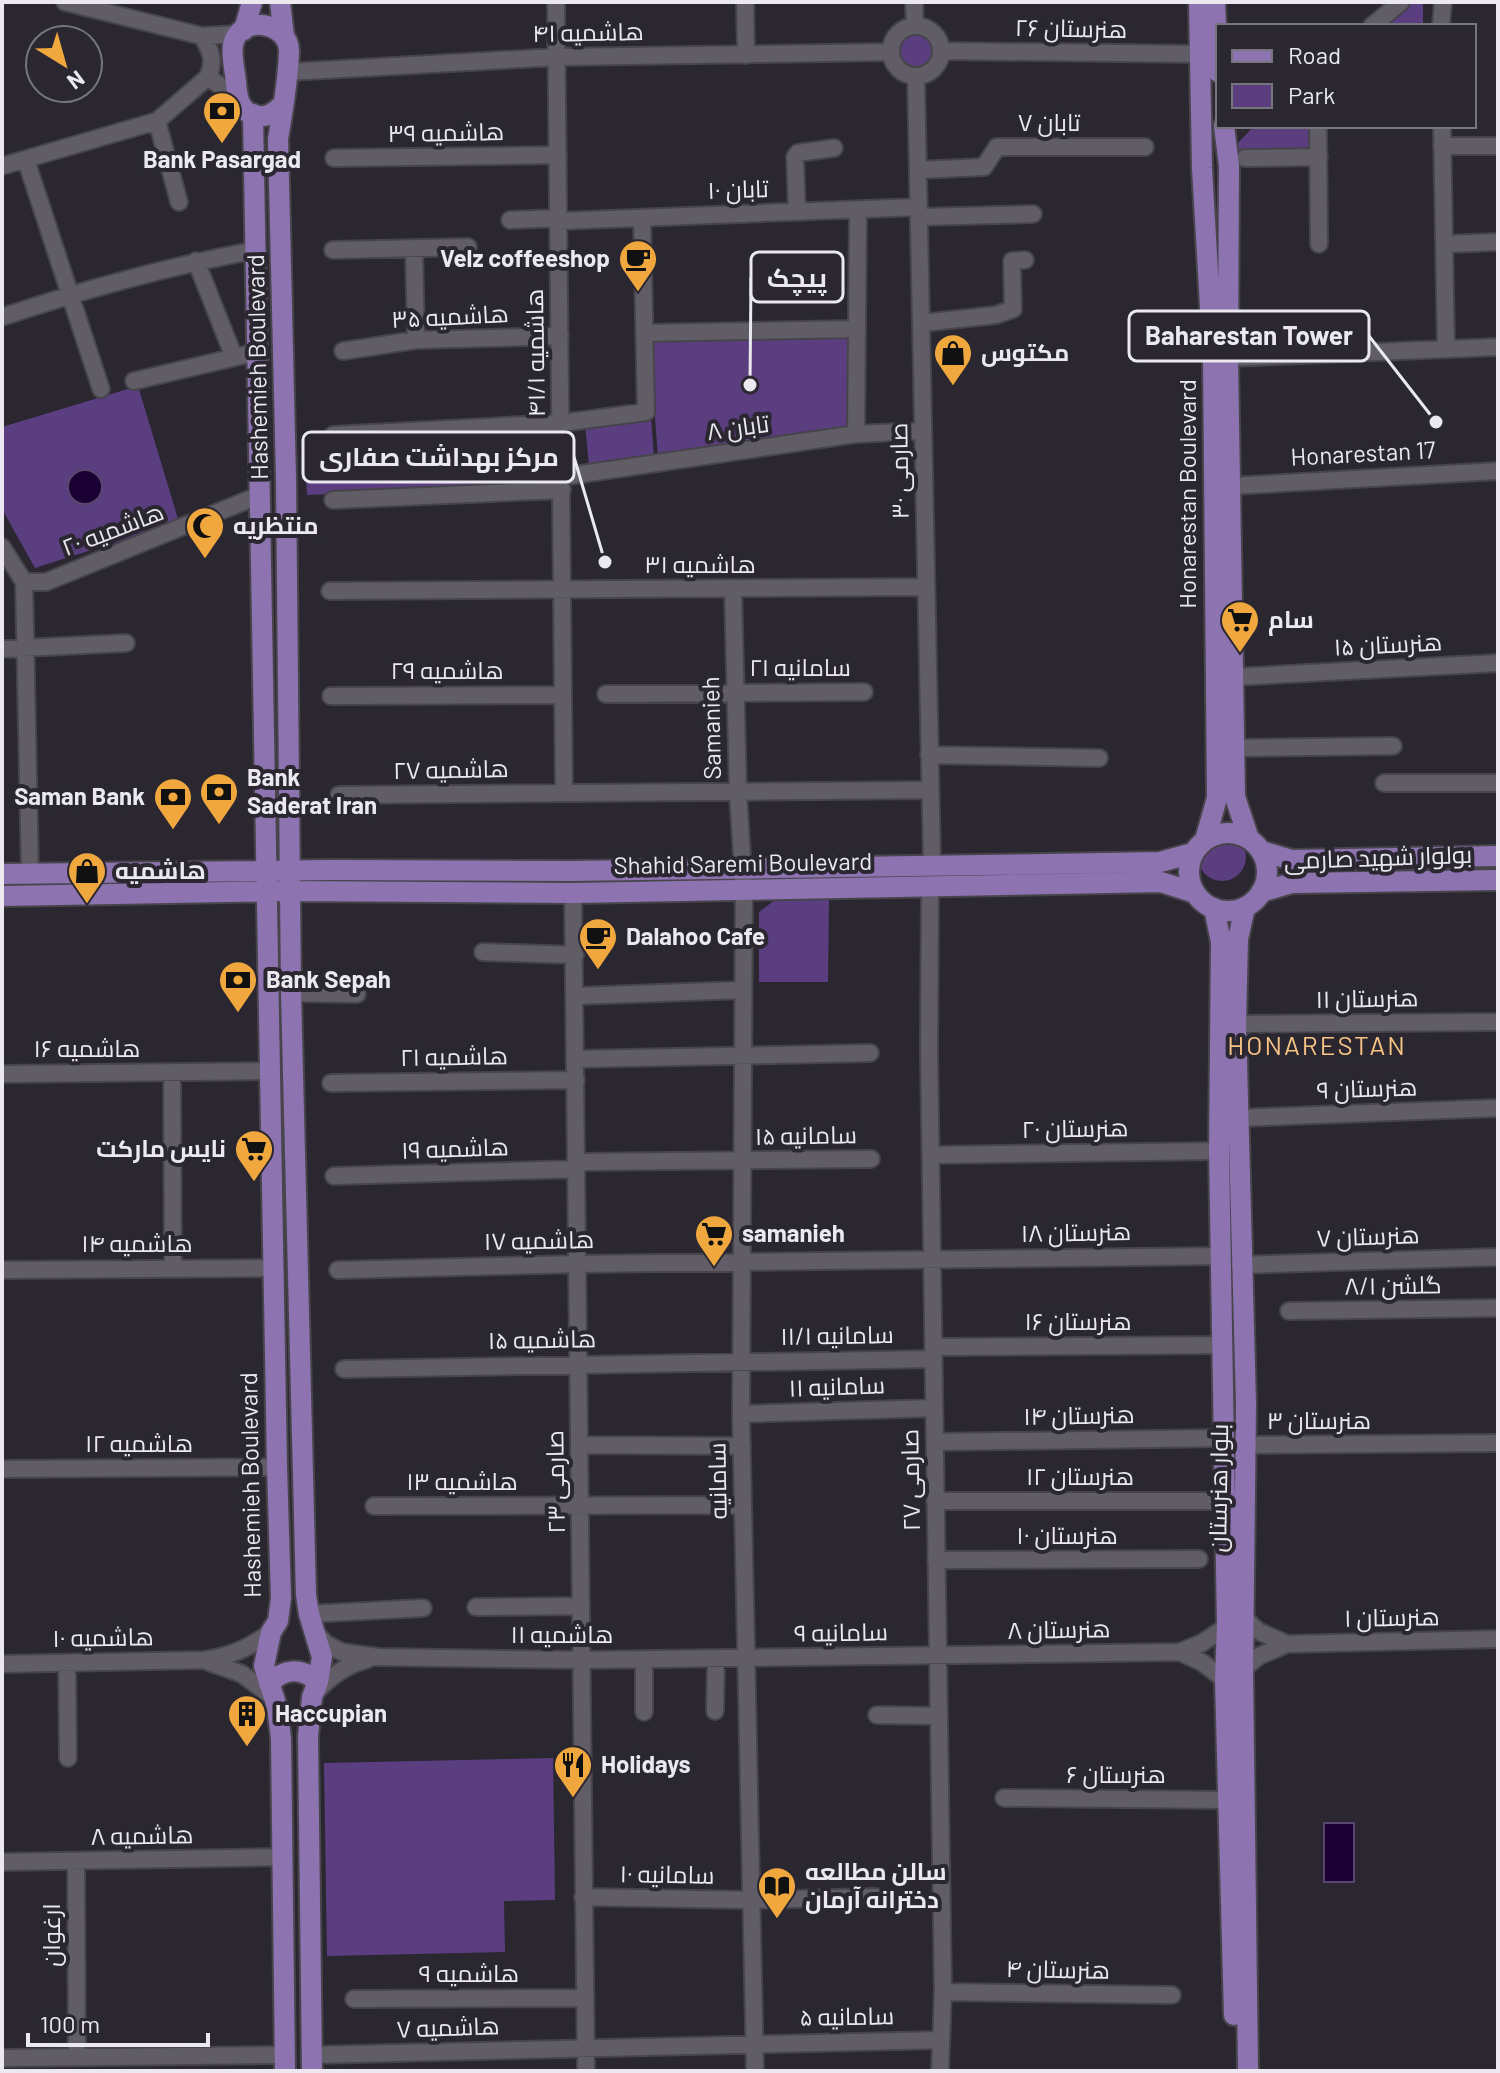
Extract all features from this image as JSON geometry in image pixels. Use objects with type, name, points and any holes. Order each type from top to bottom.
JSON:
[{"type":"main road","points":[[242,32],[263,24],[275,27],[290,47],[284,103],[276,112],[264,116],[253,114],[243,108],[237,98],[233,45],[242,32],[252,2]]},
{"type":"main road","points":[[280,2],[284,36]]},
{"type":"main road","name":"Honarestan Boulevard","points":[[1199,2],[1213,58]]},
{"type":"main road","name":"Honarestan Boulevard","points":[[1199,846],[1217,798],[1213,358],[1202,168],[1215,2]]},
{"type":"main road","name":"Hashemieh Boulevard","points":[[284,103],[278,151],[286,475],[291,993],[304,1536],[312,1622],[322,1657],[308,1736],[312,2063]]},
{"type":"main road","name":"Hashemieh Boulevard","points":[[253,114],[281,1598],[278,1621],[271,1632],[264,1666],[281,1738],[285,2063]]},
{"type":"main road","name":"Honarestan Boulevard","points":[[1225,128],[1237,162],[1228,358],[1235,797],[1255,845]]},
{"type":"main road","points":[[1202,168],[1237,162]]},
{"type":"main road","points":[[259,474],[286,475]]},
{"type":"main road","points":[[1227,833],[1255,845],[1267,871],[1261,892],[1245,907],[1234,910],[1214,908],[1195,893],[1188,873],[1199,846],[1227,833]]},
{"type":"main road","name":"بولوار شهید صارمی","points":[[1255,845],[1292,860],[1498,856]]},
{"type":"main road","name":"Shahid Saremi Boulevard","points":[[291,881],[743,867],[1160,862],[1199,846]]},
{"type":"main road","points":[[2,874],[266,870],[291,881]]},
{"type":"main road","name":"بولوار شهید صارمی","points":[[1261,892],[1292,883],[1498,880]]},
{"type":"main road","points":[[2,896],[267,892],[291,881]]},
{"type":"main road","name":"Shahid Saremi Boulevard","points":[[291,881],[573,893],[1161,882],[1195,893]]},
{"type":"main road","name":"بلوار هنرستان","points":[[1234,2071],[1228,1800],[1236,1766],[1243,1669],[1235,1622],[1225,1501],[1225,1438],[1236,1404],[1240,1265],[1236,1024],[1238,939],[1245,907]]},
{"type":"main road","points":[[1214,908],[1221,942],[1219,1151]]},
{"type":"main road","name":"بلوار هنرستان","points":[[1219,1151],[1223,1345],[1246,1445],[1235,1622],[1225,1680],[1236,1766],[1248,2071]]},
{"type":"main road","points":[[275,1337],[300,1338]]},
{"type":"main road","points":[[272,1691],[277,1676],[287,1671],[299,1671],[315,1689]]},
{"type":"street","points":[[65,2],[202,36],[242,32]]},
{"type":"street","name":"هاشمیه ۴۱/۱","points":[[556,2],[564,793]]},
{"type":"street","points":[[745,2],[746,55]]},
{"type":"street","points":[[914,2],[915,26]]},
{"type":"street","points":[[1374,24],[1401,2]]},
{"type":"street","points":[[1441,24],[1443,2]]},
{"type":"street","points":[[915,26],[933,33],[941,51],[934,69],[916,77],[897,70],[890,52],[897,34],[915,26]]},
{"type":"street","points":[[2,166],[157,121],[208,77],[212,67],[211,51],[202,36]]},
{"type":"street","name":"هنرستان ۲۶","points":[[941,51],[1213,58]]},
{"type":"street","name":"هاشمیه ۴۱","points":[[288,72],[557,57],[890,52]]},
{"type":"street","points":[[208,77],[237,98]]},
{"type":"street","name":"صارمی ۳۰","points":[[916,77],[932,864]]},
{"type":"street","points":[[157,121],[179,202]]},
{"type":"street","points":[[1318,128],[1319,244]]},
{"type":"street","points":[[1442,128],[1446,348]]},
{"type":"street","points":[[1442,146],[1498,146]]},
{"type":"street","name":"تابان ۷","points":[[918,170],[984,167],[997,147],[1145,147]]},
{"type":"street","points":[[797,212],[795,157],[798,153],[834,148]]},
{"type":"street","name":"هاشمیه ۳۹","points":[[334,158],[558,155]]},
{"type":"street","points":[[1237,162],[1319,157]]},
{"type":"street","points":[[26,160],[101,389]]},
{"type":"street","points":[[856,434],[858,210]]},
{"type":"street","name":"تابان ۱۰","points":[[510,220],[858,210],[1033,214]]},
{"type":"street","points":[[333,435],[561,423],[646,412],[642,218]]},
{"type":"street","points":[[1444,244],[1498,242]]},
{"type":"street","points":[[333,250],[468,247]]},
{"type":"street","points":[[414,248],[416,340]]},
{"type":"street","points":[[2,317],[70,294],[196,261],[256,250]]},
{"type":"street","points":[[922,323],[996,315],[1013,309],[1012,261],[1025,260]]},
{"type":"street","points":[[196,261],[234,357]]},
{"type":"street","points":[[644,333],[857,329]]},
{"type":"street","name":"هاشمیه ۳۵","points":[[343,351],[416,340],[560,336]]},
{"type":"street","points":[[1228,358],[1498,347]]},
{"type":"street","points":[[134,381],[257,352]]},
{"type":"street","name":"تابان ۸","points":[[333,500],[562,484],[856,434],[923,431]]},
{"type":"street","name":"Honarestan 17","points":[[1231,486],[1498,471]]},
{"type":"street","name":"هاشمیه ۲۰","points":[[24,582],[46,582],[260,495]]},
{"type":"street","points":[[2,547],[24,582],[30,874]]},
{"type":"street","name":"هاشمیه ۳۱","points":[[330,591],[925,587]]},
{"type":"street","name":"Samanieh","points":[[733,588],[738,792],[744,889]]},
{"type":"street","points":[[2,649],[126,643]]},
{"type":"street","name":"هنرستان ۱۵","points":[[1233,677],[1498,663]]},
{"type":"street","name":"سامانیه ۲۱","points":[[606,694],[864,692]]},
{"type":"street","name":"هاشمیه ۲۹","points":[[331,696],[563,695]]},
{"type":"street","points":[[1234,748],[1393,746]]},
{"type":"street","points":[[929,755],[1099,758]]},
{"type":"street","points":[[1384,783],[1498,783]]},
{"type":"street","name":"هاشمیه ۲۷","points":[[339,795],[929,790]]},
{"type":"street","name":"صارمی ۲۷","points":[[930,888],[933,1353],[943,1992],[940,2071]]},
{"type":"street","name":"سامانیه","points":[[744,889],[741,1414],[755,2071]]},
{"type":"street","name":"صارمی ۲۳","points":[[573,893],[586,2071]]},
{"type":"street","points":[[483,952],[575,955]]},
{"type":"street","points":[[576,996],[742,990]]},
{"type":"street","points":[[291,993],[357,994]]},
{"type":"street","name":"هنرستان ۱۱","points":[[1236,1024],[1498,1022]]},
{"type":"street","points":[[576,1059],[870,1053]]},
{"type":"street","name":"هاشمیه ۱۶","points":[[2,1074],[270,1071]]},
{"type":"street","points":[[172,1073],[173,1268]]},
{"type":"street","name":"هاشمیه ۲۱","points":[[331,1083],[576,1080]]},
{"type":"street","name":"هنرستان ۹","points":[[1238,1118],[1498,1108]]},
{"type":"street","name":"هنرستان ۲۰","points":[[931,1155],[1219,1151]]},
{"type":"street","name":"سامانیه ۱۵","points":[[615,1162],[871,1159]]},
{"type":"street","name":"هاشمیه ۱۹","points":[[334,1176],[615,1162]]},
{"type":"street","name":"هنرستان ۱۸","points":[[741,1262],[1221,1256]]},
{"type":"street","name":"هنرستان ۷","points":[[1240,1265],[1498,1257]]},
{"type":"street","name":"هاشمیه ۱۷","points":[[338,1270],[741,1262]]},
{"type":"street","name":"هاشمیه ۱۴","points":[[2,1270],[273,1268]]},
{"type":"street","name":"گلشن ۸/۱","points":[[1289,1311],[1498,1308]]},
{"type":"street","name":"هنرستان ۱۶","points":[[933,1353],[1223,1345]]},
{"type":"street","name":"سامانیه ۱۱/۱","points":[[741,1361],[933,1353]]},
{"type":"street","name":"هاشمیه ۱۵","points":[[344,1369],[741,1361]]},
{"type":"street","name":"سامانیه ۱۱","points":[[741,1414],[934,1408]]},
{"type":"street","name":"هنرستان ۱۴","points":[[935,1442],[1225,1438]]},
{"type":"street","name":"هنرستان ۳","points":[[1246,1445],[1498,1443]]},
{"type":"street","points":[[580,1445],[742,1446]]},
{"type":"street","name":"هاشمیه ۱۲","points":[[2,1469],[277,1467]]},
{"type":"street","name":"هنرستان ۱۲","points":[[935,1501],[1225,1501]]},
{"type":"street","name":"هاشمیه ۱۳","points":[[374,1506],[743,1505]]},
{"type":"street","name":"هنرستان ۱۰","points":[[936,1560],[1199,1559]]},
{"type":"street","points":[[476,1607],[581,1606]]},
{"type":"street","points":[[378,1657],[342,1652],[326,1644],[312,1622],[423,1608]]},
{"type":"street","name":"هنرستان ۱","points":[[1235,1622],[1287,1644]]},
{"type":"street","name":"هنرستان ۸","points":[[938,1656],[1180,1652],[1202,1643],[1235,1622]]},
{"type":"street","points":[[204,1660],[240,1652],[271,1632]]},
{"type":"street","name":"هنرستان ۱","points":[[1243,1669],[1259,1656],[1287,1644],[1498,1639]]},
{"type":"street","points":[[1180,1652],[1203,1663],[1225,1680]]},
{"type":"street","name":"سامانیه ۹","points":[[745,1658],[938,1656]]},
{"type":"street","points":[[315,1689],[352,1664],[378,1657]]},
{"type":"street","name":"هاشمیه ۱۱","points":[[378,1657],[582,1660],[745,1658]]},
{"type":"street","points":[[715,1711],[716,1659]]},
{"type":"street","points":[[204,1660],[242,1674],[272,1691]]},
{"type":"street","name":"هاشمیه ۱۰","points":[[2,1664],[204,1660]]},
{"type":"street","points":[[644,1660],[644,1712]]},
{"type":"street","points":[[67,1663],[68,1758]]},
{"type":"street","points":[[877,1715],[939,1716]]},
{"type":"street","name":"هنرستان ۶","points":[[1004,1798],[1228,1800]]},
{"type":"street","name":"هاشمیه ۸","points":[[2,1862],[282,1857]]},
{"type":"street","name":"ارغوان","points":[[76,1861],[77,2057]]},
{"type":"street","name":"سامانیه ۱۰","points":[[583,1897],[751,1900],[876,1897]]},
{"type":"street","name":"هنرستان ۴","points":[[943,1992],[1172,1995]]},
{"type":"street","name":"هاشمیه ۹","points":[[354,1999],[585,1998]]},
{"type":"street","name":"سامانیه ۵","points":[[586,2048],[940,2040]]},
{"type":"street","name":"هاشمیه ۷","points":[[312,2063],[586,2048]]},
{"type":"street","points":[[2,2058],[285,2063]]},
{"type":"green space","points":[[1409,2],[1423,2],[1423,24],[1385,24]]},
{"type":"green space","points":[[915,33],[928,38],[933,51],[928,64],[915,69],[902,64],[897,51],[902,38]]},
{"type":"green space","points":[[1252,128],[1311,128],[1310,151],[1236,152],[1237,144]]},
{"type":"green space","points":[[847,336],[849,430],[658,457],[649,340]]},
{"type":"green space","points":[[138,386],[179,522],[35,568],[2,509],[2,427]]},
{"type":"green space","points":[[651,417],[654,457],[589,466],[585,424]]},
{"type":"green space","points":[[539,429],[541,484],[307,495],[304,440]]},
{"type":"green space","points":[[1222,833],[1239,840],[1246,857],[1239,874],[1222,881],[1205,874],[1198,857],[1205,840]]},
{"type":"green space","points":[[829,899],[828,982],[759,982],[759,912],[775,900]]},
{"type":"green space","points":[[553,1758],[555,1900],[504,1901],[505,1952],[327,1956],[324,1763]]},
{"type":"shaded area","points":[[85,470],[97,475],[102,487],[97,499],[85,504],[73,499],[68,487],[73,475]]},
{"type":"shaded area","points":[[1324,1823],[1354,1823],[1354,1882],[1324,1882]]},
{"type":"place","name":"Bank Pasargad","points":[[222,145]]},
{"type":"place","name":"Velz coffeeshop","points":[[638,293]]},
{"type":"place","name":"پیچک","points":[[750,385]]},
{"type":"place","name":"مکتوس","points":[[953,387]]},
{"type":"place","name":"Baharestan Tower","points":[[1436,422]]},
{"type":"place","name":"منتظریه","points":[[205,560]]},
{"type":"place","name":"مرکز بهداشت صفاری","points":[[605,562]]},
{"type":"place","name":"سام","points":[[1240,654]]},
{"type":"place","name":"Bank Saderat Iran","points":[[219,826]]},
{"type":"place","name":"Saman Bank","points":[[173,831]]},
{"type":"place","name":"هاشمیه","points":[[87,905]]},
{"type":"place","name":"Dalahoo Cafe","points":[[598,971]]},
{"type":"place","name":"Bank Sepah","points":[[238,1014]]},
{"type":"place","name":"نایس مارکت","points":[[254,1183]]},
{"type":"place","name":"samanieh","points":[[714,1268]]},
{"type":"place","name":"Haccupian","points":[[247,1748]]},
{"type":"place","name":"Holidays","points":[[573,1799]]},
{"type":"place","name":"سالن مطالعه دخترانه آرمان","points":[[777,1920]]},
{"type":"district","name":"HONARESTAN","points":[[1317,1046]]}]
